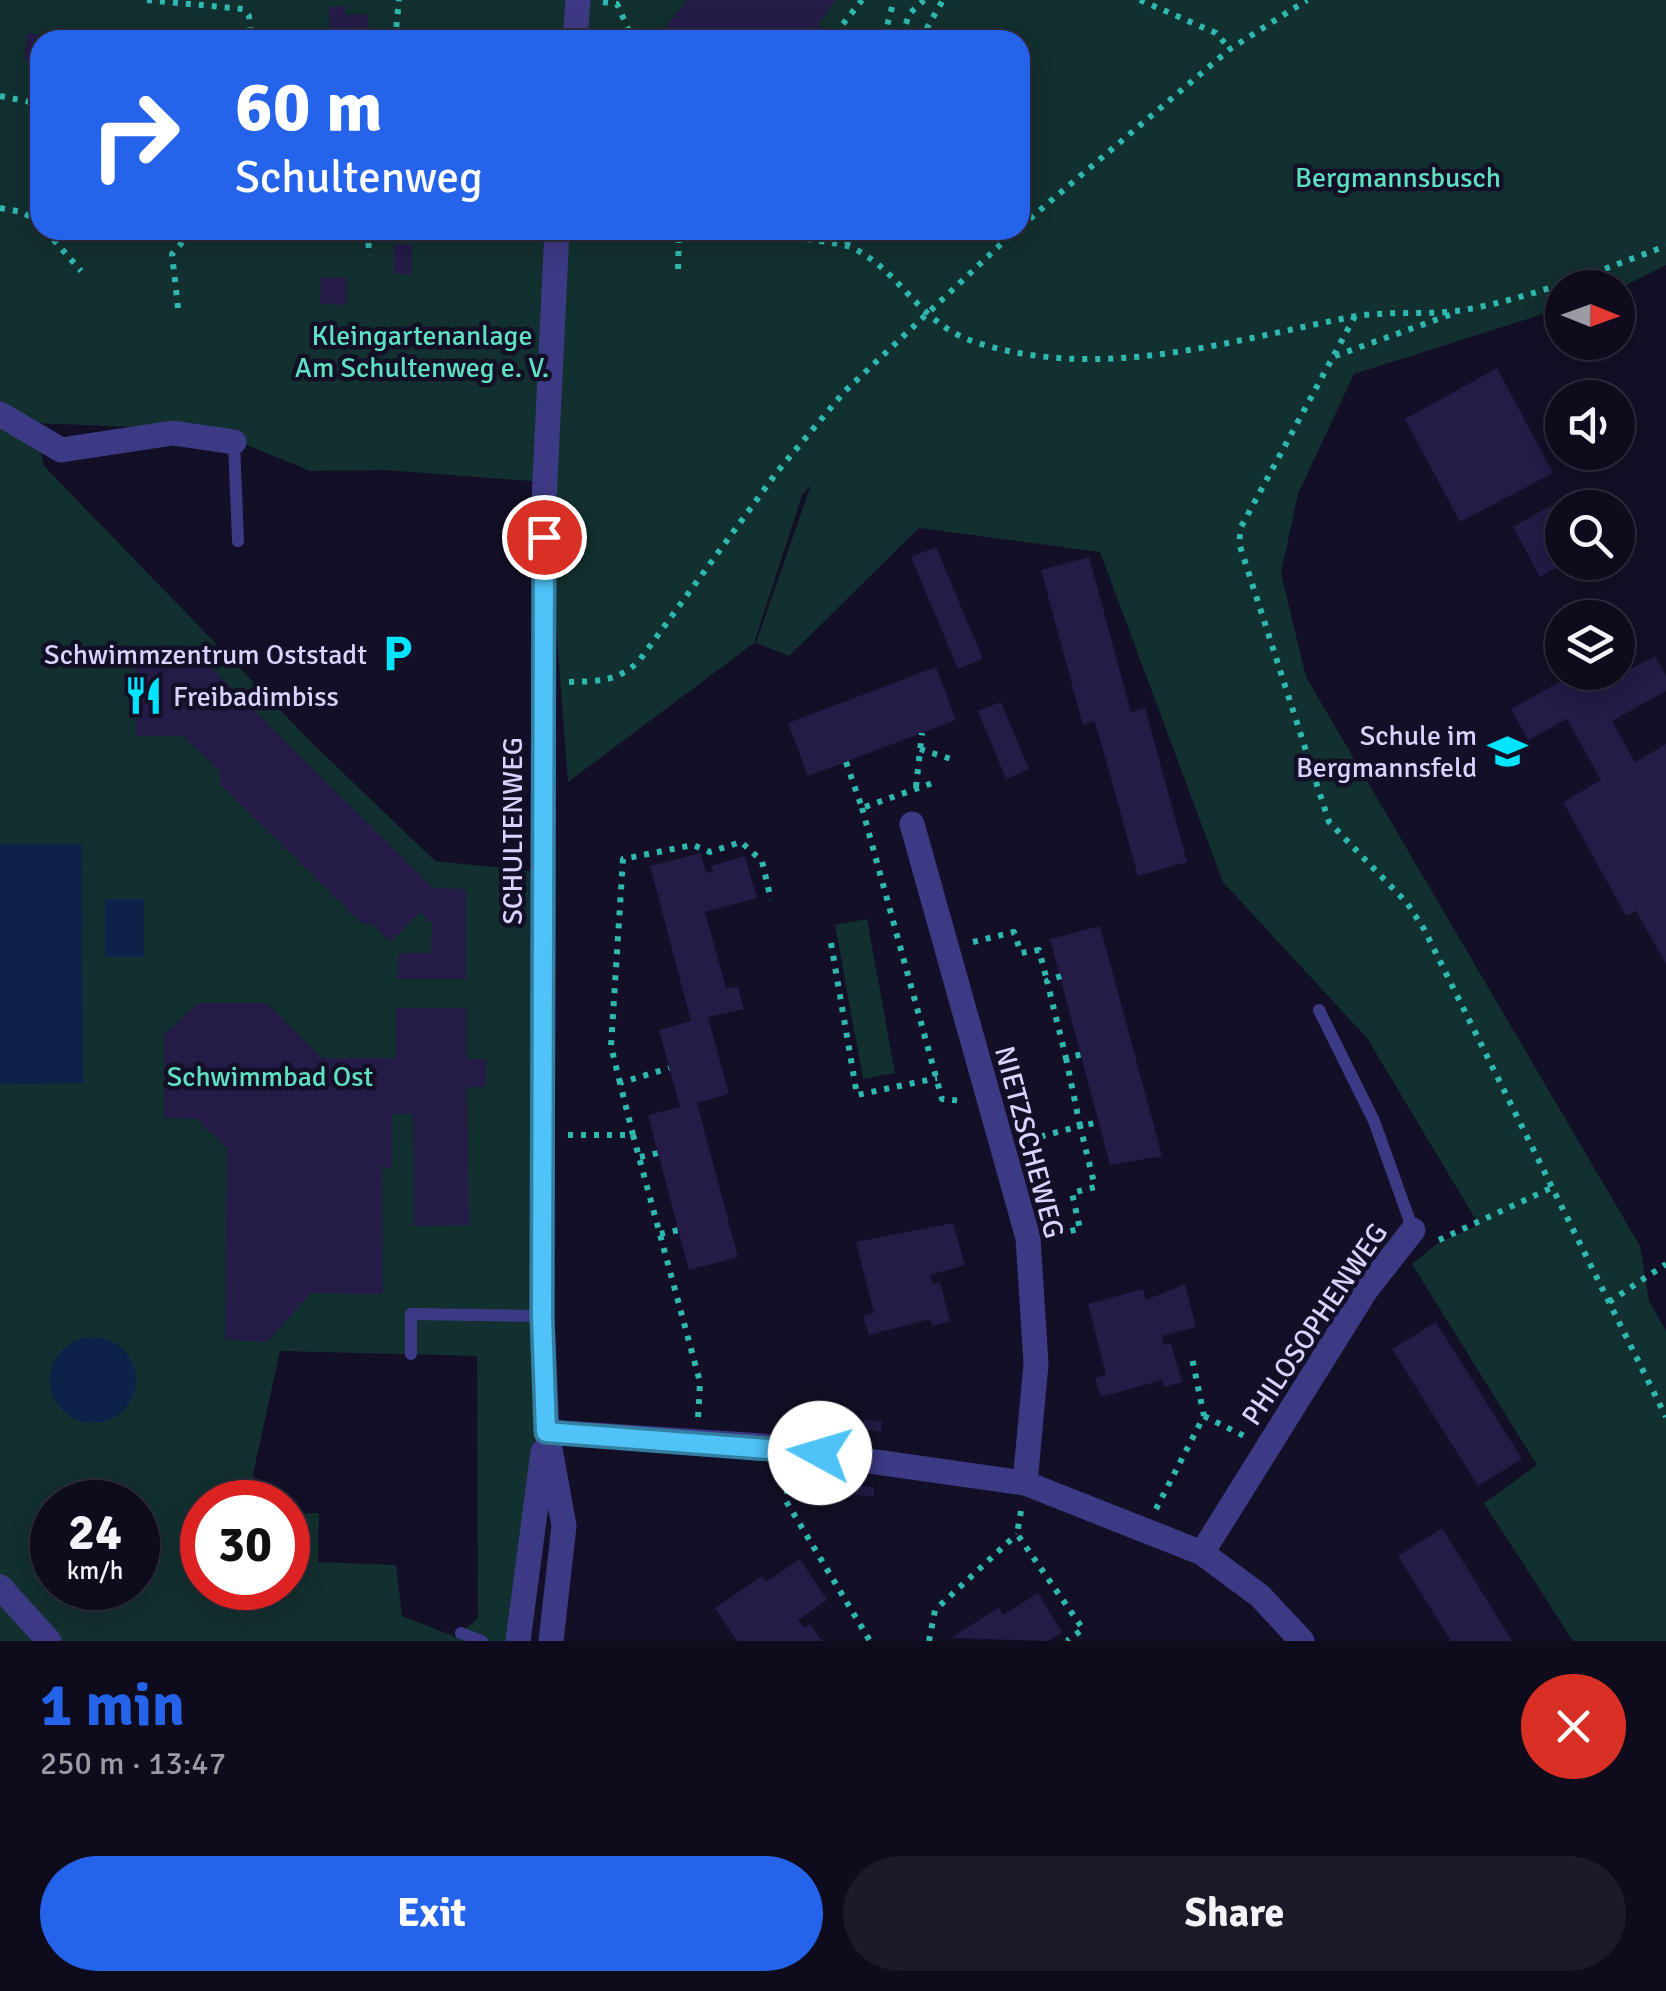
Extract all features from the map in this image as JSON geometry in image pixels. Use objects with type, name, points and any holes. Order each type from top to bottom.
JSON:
[{"type":"street","points":[[575,30],[578,0]]},
{"type":"street","name":"SCHULTENWEG","points":[[550,1641],[558,1602],[564,1526],[546,1432],[542,1316],[543,682],[547,376],[555,240]]},
{"type":"street","points":[[0,414],[61,450],[173,433],[234,442]]},
{"type":"street","name":"NIETZSCHEWEG","points":[[912,824],[1028,1238],[1036,1364],[1025,1482]]},
{"type":"street","name":"PHILOSOPHENWEG","points":[[1202,1553],[1366,1290],[1412,1230]]},
{"type":"street","points":[[546,1432],[792,1450],[1025,1482],[1202,1553],[1260,1596],[1302,1641]]},
{"type":"street","name":"SCHULTENWEG","points":[[518,1641],[546,1432]]},
{"type":"street","points":[[0,1587],[49,1641]]},
{"type":"lane","points":[[234,442],[238,541]]},
{"type":"lane","name":"PHILOSOPHENWEG","points":[[1319,1010],[1374,1121],[1412,1230]]},
{"type":"lane","points":[[411,1354],[410,1314],[542,1316]]},
{"type":"lane","points":[[461,1633],[482,1641]]},
{"type":"path","points":[[147,0],[243,10],[249,16],[250,30]]},
{"type":"path","points":[[396,30],[399,0]]},
{"type":"path","points":[[843,24],[862,0]]},
{"type":"path","points":[[884,30],[894,0]]},
{"type":"path","points":[[904,30],[912,0]]},
{"type":"path","points":[[909,14],[924,0]]},
{"type":"path","points":[[926,30],[943,0]]},
{"type":"path","points":[[1140,0],[1216,33],[1230,49]]},
{"type":"path","points":[[1030,218],[1230,49],[1307,0]]},
{"type":"path","points":[[621,12],[629,30]]},
{"type":"path","points":[[0,96],[30,102]]},
{"type":"path","points":[[0,208],[30,217]]},
{"type":"path","points":[[54,240],[81,272]]},
{"type":"path","points":[[178,308],[172,254],[184,240]]},
{"type":"path","points":[[368,240],[368,256]]},
{"type":"path","points":[[678,269],[679,240]]},
{"type":"path","points":[[812,240],[847,245],[870,259],[938,326],[982,345],[1117,360],[1153,358],[1355,316],[1465,310]]},
{"type":"path","points":[[847,245],[848,240]]},
{"type":"path","points":[[543,682],[609,681],[624,676],[777,472],[844,392],[1005,240]]},
{"type":"path","points":[[1333,357],[1666,246]]},
{"type":"path","points":[[1355,316],[1240,527],[1239,542],[1330,822],[1406,902],[1424,929],[1666,1416]]},
{"type":"path","points":[[912,824],[922,734]]},
{"type":"path","points":[[920,749],[951,759]]},
{"type":"path","points":[[846,762],[942,1099],[991,1103]]},
{"type":"path","points":[[862,808],[916,785],[938,781]]},
{"type":"path","points":[[697,1441],[700,1382],[611,1046],[623,859],[693,844],[710,852],[741,842],[762,862],[771,900]]},
{"type":"path","points":[[947,948],[1014,932],[1021,953],[1039,950],[1095,1187],[1072,1193],[1080,1229]]},
{"type":"path","points":[[831,942],[857,1095],[937,1078]]},
{"type":"path","points":[[1047,981],[1061,976]]},
{"type":"path","points":[[1066,1058],[1083,1054]]},
{"type":"path","points":[[620,1082],[669,1068]]},
{"type":"path","points":[[1003,1147],[1100,1122]]},
{"type":"path","points":[[542,1136],[633,1135]]},
{"type":"path","points":[[640,1157],[658,1153]]},
{"type":"path","points":[[1412,1230],[1437,1240],[1551,1188]]},
{"type":"path","points":[[660,1234],[679,1230]]},
{"type":"path","points":[[1609,1302],[1666,1264]]},
{"type":"path","points":[[1146,1528],[1204,1416],[1192,1358]]},
{"type":"path","points":[[1204,1416],[1238,1433]]},
{"type":"path","points":[[792,1450],[786,1501],[870,1641]]},
{"type":"path","points":[[928,1641],[936,1610],[1018,1534],[1025,1482]]},
{"type":"path","points":[[1018,1534],[1083,1629],[1067,1641]]},
{"type":"green space","points":[[0,0],[578,0],[575,30],[30,30],[30,240],[1030,240],[1030,30],[577,30],[580,0],[1666,0],[1666,265],[1635,280],[1635,270],[1545,270],[1545,313],[1354,374],[1298,494],[1281,573],[1306,677],[1640,1246],[1649,1301],[1666,1331],[1666,1641],[1573,1641],[1484,1503],[1537,1465],[1412,1264],[1438,1243],[1479,1225],[1367,1038],[1223,882],[1100,552],[919,528],[789,656],[756,643],[811,485],[802,495],[754,643],[568,782],[545,482],[385,470],[310,471],[210,430],[33,423],[44,466],[312,743],[435,861],[540,872],[546,1433],[517,1641],[0,1641]],"holes":[[[280,1351],[477,1356],[478,1618],[456,1637],[402,1616],[396,1565],[318,1562],[319,1513],[310,1513],[310,1610],[180,1610],[180,1480],[255,1480],[253,1474]]]},
{"type":"green space","points":[[867,919],[895,1073],[863,1079],[835,925]]},
{"type":"water","points":[[0,844],[82,844],[83,1083],[0,1084]]},
{"type":"water","points":[[105,899],[144,899],[144,957],[105,957]]},
{"type":"water","points":[[85,1337],[101,1337],[124,1349],[133,1363],[133,1397],[124,1411],[101,1423],[85,1423],[69,1416],[57,1404],[50,1388],[50,1372],[57,1356],[69,1344]]},
{"type":"building","points":[[687,0],[835,0],[818,25],[824,30],[664,30]]},
{"type":"building","points":[[345,6],[345,15],[367,14],[368,30],[330,30],[329,7]]},
{"type":"building","points":[[28,33],[30,33],[30,61],[24,60]]},
{"type":"building","points":[[58,240],[134,240],[134,242]]},
{"type":"building","points":[[412,244],[412,274],[394,274],[394,245]]},
{"type":"building","points":[[321,277],[347,278],[347,305],[320,304]]},
{"type":"building","points":[[1497,368],[1545,458],[1545,470],[1553,473],[1460,522],[1405,419]]},
{"type":"building","points":[[1545,509],[1545,574],[1540,577],[1513,527]]},
{"type":"building","points":[[936,547],[983,659],[958,669],[911,557]]},
{"type":"building","points":[[1089,557],[1131,712],[1145,708],[1187,862],[1138,876],[1095,721],[1083,725],[1041,570]]},
{"type":"building","points":[[1655,656],[1666,676],[1666,691],[1612,721],[1635,762],[1666,744],[1666,964],[1636,911],[1626,916],[1563,802],[1601,780],[1567,719],[1528,740],[1511,709],[1545,690],[1635,690],[1635,667]]},
{"type":"building","points":[[136,662],[207,664],[433,888],[466,889],[466,979],[397,979],[399,953],[431,953],[432,923],[420,912],[391,942],[373,924],[361,923],[220,784],[219,770],[183,736],[136,736]]},
{"type":"building","points":[[936,667],[956,720],[808,776],[788,723]]},
{"type":"building","points":[[1001,702],[1029,769],[1006,779],[978,711]]},
{"type":"building","points":[[701,853],[706,873],[713,871],[711,866],[745,856],[757,898],[705,912],[726,988],[738,987],[744,1009],[708,1017],[729,1094],[697,1103],[738,1257],[689,1270],[648,1115],[680,1107],[659,1030],[691,1021],[650,866]]},
{"type":"building","points":[[1100,926],[1162,1156],[1110,1165],[1050,939]]},
{"type":"building","points":[[199,1003],[266,1003],[322,1058],[396,1058],[396,1008],[467,1008],[467,1059],[486,1059],[486,1087],[467,1087],[469,1225],[414,1226],[413,1114],[392,1114],[392,1168],[382,1167],[383,1294],[311,1293],[267,1342],[225,1339],[227,1148],[196,1119],[164,1118],[164,1035]]},
{"type":"building","points":[[953,1223],[965,1265],[930,1275],[933,1284],[940,1282],[950,1321],[932,1326],[930,1319],[869,1335],[863,1316],[874,1313],[856,1242]]},
{"type":"building","points":[[1185,1284],[1196,1327],[1162,1336],[1164,1345],[1171,1343],[1182,1382],[1164,1387],[1162,1380],[1101,1397],[1095,1378],[1106,1375],[1088,1304],[1143,1289],[1146,1300]]},
{"type":"building","points":[[1436,1322],[1522,1459],[1478,1486],[1392,1349]]},
{"type":"building","points":[[864,1419],[882,1422],[881,1432],[863,1429]]},
{"type":"building","points":[[855,1486],[874,1487],[874,1496],[855,1495]]},
{"type":"building","points":[[1442,1528],[1512,1641],[1451,1641],[1398,1556]]},
{"type":"building","points":[[800,1559],[827,1600],[798,1620],[804,1628],[810,1624],[822,1641],[737,1641],[715,1608],[762,1576],[766,1582]]},
{"type":"building","points":[[1038,1593],[1062,1632],[1048,1641],[951,1638],[999,1607],[1003,1615]]},
{"type":"place","name":"Schwimmzentrum Oststadt","points":[[397,654]]},
{"type":"place","name":"Freibadimbiss","points":[[143,696]]},
{"type":"place","name":"Schule im Bergmannsfeld","points":[[1507,751]]},
{"type":"route","points":[[544,537],[541,1033],[546,1432],[820,1453]]},
{"type":"park label","name":"Bergmannsbusch","points":[[1398,177]]},
{"type":"park label","name":"Kleingartenanlage Am Schultenweg e. V.","points":[[422,351]]},
{"type":"park label","name":"Schwimmbad Ost","points":[[270,1076]]}]
